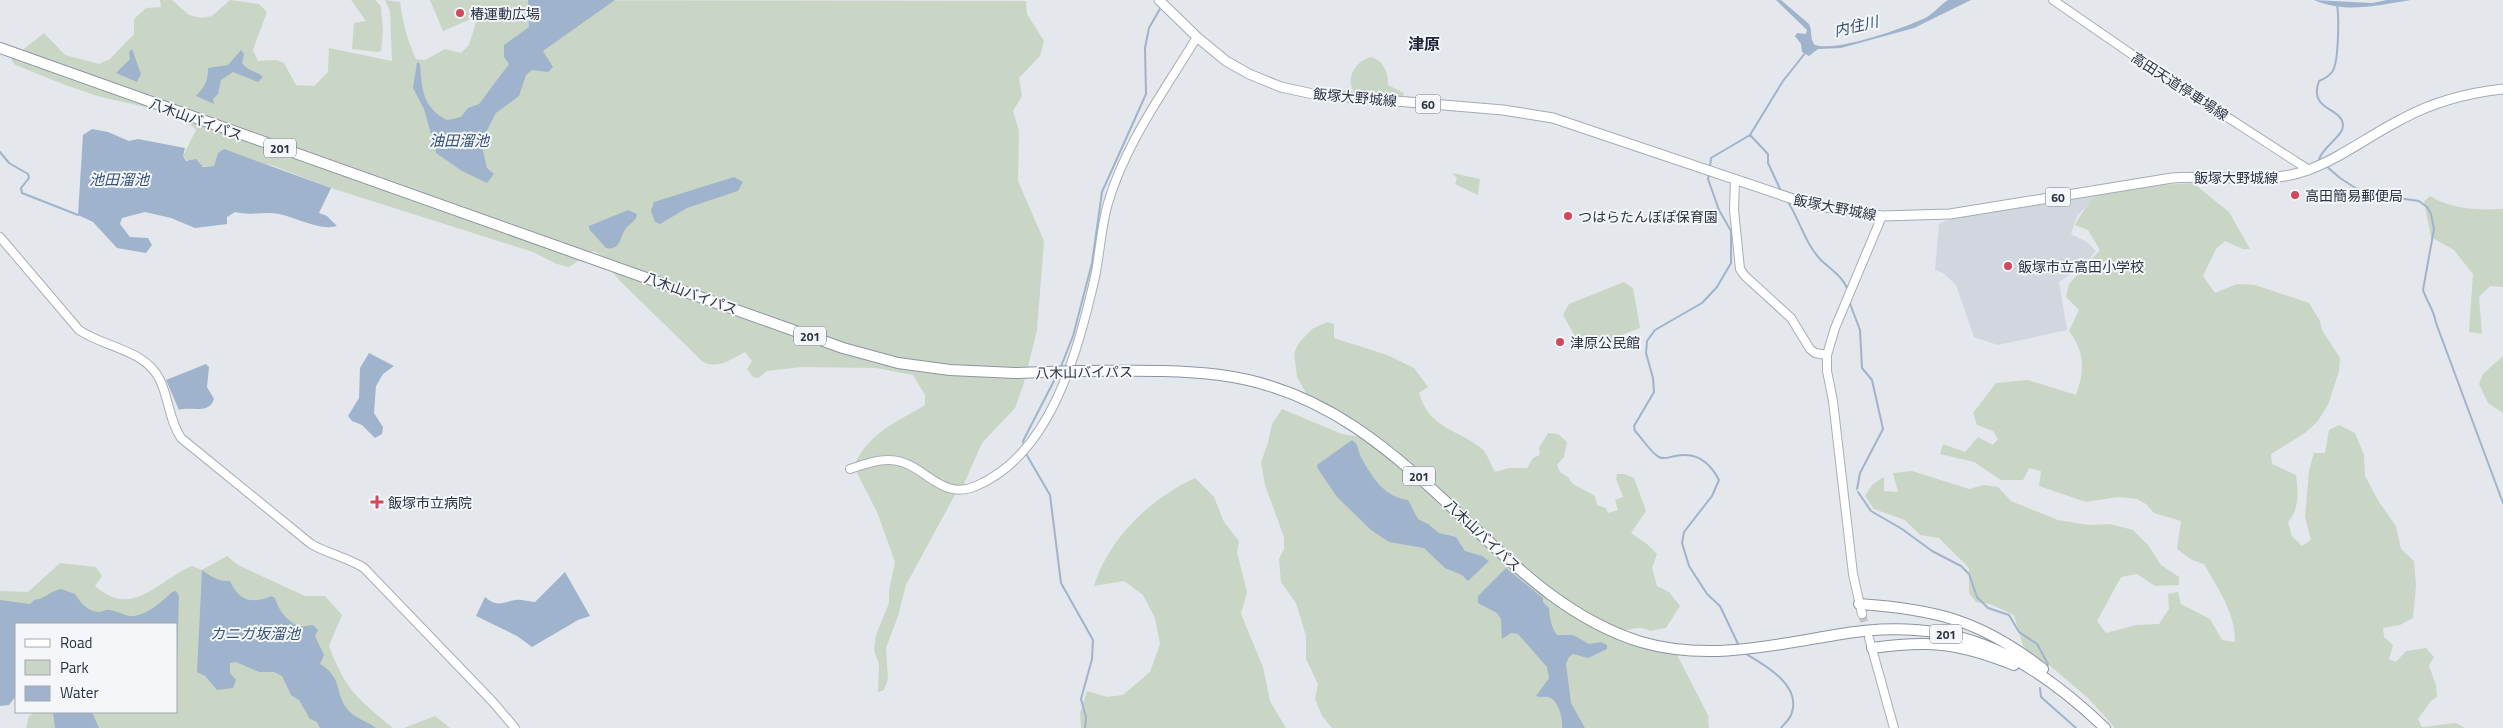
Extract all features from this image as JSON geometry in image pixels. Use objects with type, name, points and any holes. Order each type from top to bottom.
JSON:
[{"type":"highway","name":"八木山バイパス","points":[[0,48],[843,348],[898,363],[950,370],[1015,373],[1184,371],[1223,375],[1259,383],[1317,405],[1374,438],[1404,462],[1515,567],[1547,593],[1576,612],[1612,631],[1642,642],[1696,651],[1760,649],[1863,630],[1902,629],[1942,633],[1993,648],[2023,662],[2055,684],[2105,728]]},
{"type":"highway","points":[[1861,609],[1905,607],[1970,624],[2002,639],[2030,658],[2050,674],[2055,684]]},
{"type":"highway","points":[[1872,648],[1918,642],[1952,645],[2019,667],[2081,706]]},
{"type":"main road","name":"飯塚大野城線","points":[[1160,0],[1197,37],[1226,61],[1249,74],[1281,87],[1313,94],[1502,110],[1553,118],[1796,201],[1882,216],[1958,214],[2172,178],[2196,176],[2260,179],[2288,176],[2323,164],[2422,110],[2461,95],[2503,89]]},
{"type":"street","name":"高田天道停車場線","points":[[2054,0],[2156,71],[2309,170]]},
{"type":"street","points":[[850,469],[890,460],[900,461],[942,486],[953,490],[966,489],[975,487],[1000,473],[1028,447],[1058,395],[1073,360],[1095,276],[1108,202],[1124,163],[1146,119],[1197,37]]},
{"type":"street","points":[[1735,180],[1735,218],[1740,269],[1744,276],[1791,318],[1810,348],[1816,354],[1827,355]]},
{"type":"street","points":[[1861,609],[1853,574],[1833,401],[1827,372],[1827,355],[1854,281],[1882,216]]},
{"type":"street","points":[[0,237],[79,330],[95,340],[148,363],[160,380],[170,416],[181,438],[311,544],[323,551],[353,560],[364,568],[492,701],[515,728]]},
{"type":"street","points":[[1869,638],[1894,728]]},
{"type":"shaded area","name":"飯塚市立高田小学校","points":[[2098,195],[2077,216],[2071,234],[2087,242],[2096,251],[2087,262],[2059,282],[2067,330],[1998,345],[1974,337],[1956,285],[1943,273],[1935,270],[1939,224],[1950,219]]},
{"type":"green space","points":[[160,0],[172,0],[189,15],[202,18],[212,16],[230,0],[259,4],[267,12],[253,50],[258,61],[276,60],[284,63],[296,85],[314,86],[328,72],[329,48],[392,61],[390,11],[385,0],[400,2],[402,17],[416,59],[425,60],[445,49],[461,53],[469,45],[478,16],[443,31],[430,0],[1026,1],[1027,14],[1044,41],[1040,56],[1019,78],[1022,96],[1013,111],[1019,131],[1018,181],[1044,241],[1037,330],[1023,386],[1015,408],[982,443],[963,486],[957,491],[906,585],[898,616],[886,648],[888,679],[884,690],[878,692],[879,664],[874,650],[876,635],[889,603],[889,591],[895,562],[877,512],[854,467],[859,456],[874,437],[893,423],[925,405],[925,395],[913,375],[876,368],[801,367],[767,371],[758,378],[753,377],[747,369],[752,361],[745,352],[729,361],[714,365],[708,364],[703,362],[619,280],[612,271],[608,259],[594,251],[569,267],[557,264],[533,252],[331,188],[274,166],[218,153],[214,166],[193,164],[183,156],[196,130],[188,123],[164,112],[106,98],[75,88],[15,65],[11,59],[44,33],[65,55],[99,64],[110,59],[134,34],[134,19],[146,8],[161,7]]},
{"type":"green space","points":[[351,0],[375,0],[381,6],[383,30],[381,51],[352,49],[354,23],[366,21]]},
{"type":"green space","points":[[1371,57],[1382,64],[1387,76],[1388,85],[1404,93],[1403,96],[1355,93],[1351,82],[1353,72],[1360,62]]},
{"type":"green space","points":[[1452,173],[1480,179],[1478,195],[1455,184],[1457,178]]},
{"type":"green space","points":[[2193,183],[2229,212],[2250,249],[2243,249],[2225,241],[2216,249],[2203,276],[2215,293],[2237,284],[2255,285],[2309,303],[2320,321],[2322,330],[2340,358],[2339,371],[2328,405],[2317,422],[2305,433],[2271,454],[2272,464],[2296,475],[2298,494],[2295,511],[2288,522],[2292,536],[2302,546],[2311,540],[2305,517],[2309,470],[2314,453],[2325,453],[2329,430],[2339,425],[2355,433],[2364,455],[2365,476],[2379,502],[2396,526],[2401,549],[2414,561],[2416,586],[2413,618],[2400,625],[2383,628],[2384,637],[2393,645],[2389,659],[2396,662],[2406,651],[2426,648],[2434,657],[2429,666],[2436,685],[2437,697],[2431,701],[2418,719],[2422,727],[2456,723],[2465,728],[2115,728],[2088,698],[2048,664],[2037,659],[2023,646],[2014,615],[1990,604],[1976,602],[1969,593],[1969,568],[1939,538],[1920,535],[1905,520],[1874,509],[1865,496],[1873,484],[1884,477],[1884,491],[1898,492],[1893,473],[1912,471],[1969,489],[1984,485],[1998,487],[2011,501],[2058,520],[2089,525],[2110,524],[2133,530],[2148,545],[2161,565],[2179,577],[2179,585],[2155,586],[2137,574],[2121,577],[2097,621],[2106,633],[2136,625],[2159,624],[2169,609],[2168,594],[2178,592],[2181,604],[2210,619],[2222,640],[2235,642],[2229,611],[2204,564],[2192,560],[2177,549],[2181,521],[2154,513],[2146,504],[2137,499],[2118,497],[2086,502],[2039,486],[2041,471],[2029,468],[2023,480],[2001,480],[1974,462],[1940,454],[1943,444],[1965,452],[1978,437],[1993,445],[1998,439],[1993,431],[1977,425],[1973,413],[1996,383],[2028,380],[2076,395],[2081,377],[2082,362],[2078,346],[2069,331],[2079,310],[2066,297],[2069,284],[2100,250],[2088,230],[2075,225],[2091,202],[2099,194],[2112,190]]},
{"type":"green space","points":[[2430,196],[2456,207],[2503,209],[2503,287],[2490,286],[2479,297],[2482,334],[2469,332],[2473,274],[2454,250],[2431,237],[2424,202]]},
{"type":"green space","points":[[1624,282],[1633,288],[1640,328],[1587,348],[1581,347],[1563,315],[1569,304]]},
{"type":"green space","points":[[1327,322],[1334,324],[1334,338],[1387,355],[1414,368],[1428,387],[1419,393],[1430,414],[1444,426],[1481,448],[1495,472],[1509,468],[1527,468],[1533,458],[1540,455],[1539,448],[1548,433],[1558,434],[1567,442],[1564,457],[1557,465],[1560,472],[1568,477],[1573,484],[1595,496],[1597,505],[1606,508],[1608,513],[1618,510],[1615,500],[1623,497],[1616,479],[1617,474],[1624,474],[1634,478],[1646,511],[1631,533],[1657,554],[1652,568],[1657,586],[1669,592],[1680,606],[1666,628],[1650,631],[1642,628],[1624,630],[1610,626],[1587,615],[1569,603],[1508,554],[1394,448],[1330,406],[1307,395],[1297,377],[1294,354],[1298,344],[1312,329]]},
{"type":"green space","points":[[2503,356],[2503,413],[2488,403],[2479,384],[2483,374]]},
{"type":"green space","points":[[1282,409],[1342,434],[1367,438],[1450,510],[1519,575],[1579,621],[1644,648],[1676,653],[1708,715],[1709,728],[1332,728],[1322,716],[1315,699],[1318,684],[1306,659],[1306,636],[1296,603],[1281,582],[1279,559],[1284,549],[1284,537],[1265,485],[1261,462],[1272,424]]},
{"type":"green space","points":[[1195,478],[1214,497],[1224,522],[1239,541],[1237,552],[1247,592],[1241,614],[1263,667],[1270,701],[1286,728],[1081,728],[1080,713],[1087,691],[1107,697],[1123,695],[1150,672],[1160,644],[1155,618],[1143,595],[1124,581],[1094,586],[1101,568],[1121,536],[1133,522],[1162,497]]},
{"type":"green space","points":[[227,556],[238,565],[305,596],[325,596],[342,615],[329,646],[341,674],[361,701],[393,728],[26,728],[29,716],[34,713],[178,713],[178,623],[15,623],[0,669],[0,591],[28,592],[60,563],[96,567],[102,576],[95,586],[109,595],[122,599],[134,598],[145,594],[192,566],[202,570]]},
{"type":"green space","points":[[435,716],[450,728],[404,728]]},
{"type":"water","name":"油田溜池","points":[[528,0],[615,0],[543,51],[553,67],[548,72],[532,70],[526,75],[519,96],[496,113],[481,142],[487,168],[494,174],[487,183],[462,171],[436,153],[424,109],[413,88],[417,62],[420,64],[423,89],[428,103],[439,115],[447,120],[461,117],[468,108],[479,104],[509,64],[504,57],[504,45],[529,27]]},
{"type":"water","points":[[1776,0],[1781,0],[1809,24],[1812,40],[1815,45],[1825,46],[1871,38],[1903,27],[1927,17],[1948,0],[1971,0],[1914,28],[1841,48],[1818,49],[1809,56],[1802,52],[1801,44],[1795,36],[1797,33],[1806,34],[1807,30]]},
{"type":"water","points":[[2314,0],[2372,3],[2387,0],[2411,0],[2374,6],[2338,7]]},
{"type":"water","points":[[132,49],[141,74],[137,82],[116,73],[130,59],[129,52]]},
{"type":"water","points":[[241,50],[244,54],[242,63],[263,77],[258,82],[233,72],[221,80],[218,94],[213,99],[214,104],[196,96],[205,83],[208,68],[228,65]]},
{"type":"water","name":"池田溜池","points":[[92,129],[108,132],[129,141],[138,139],[185,148],[183,156],[186,161],[196,159],[203,167],[214,166],[218,153],[224,149],[331,188],[319,213],[327,216],[337,226],[323,227],[274,213],[246,214],[235,212],[227,217],[227,224],[195,228],[171,218],[145,212],[122,218],[120,224],[130,237],[148,238],[152,245],[146,253],[117,248],[93,222],[78,215],[83,135]]},
{"type":"water","points":[[734,177],[743,182],[738,191],[687,208],[660,224],[655,222],[651,211],[654,202]]},
{"type":"water","points":[[628,210],[637,214],[636,218],[624,231],[618,245],[606,248],[589,229],[589,226]]},
{"type":"water","points":[[369,353],[394,366],[383,374],[376,386],[374,413],[383,427],[382,434],[375,438],[362,425],[352,421],[348,416],[359,398],[360,368]]},
{"type":"water","points":[[206,364],[209,367],[207,387],[214,399],[212,404],[199,409],[179,410],[166,380]]},
{"type":"water","points":[[1352,440],[1355,442],[1370,472],[1385,490],[1392,495],[1408,500],[1418,519],[1439,533],[1456,537],[1465,551],[1482,556],[1489,561],[1468,581],[1462,575],[1445,568],[1424,548],[1389,542],[1371,530],[1337,497],[1317,465]]},
{"type":"water","points":[[1506,568],[1543,598],[1543,602],[1549,608],[1551,622],[1557,635],[1573,635],[1589,644],[1601,642],[1607,645],[1607,649],[1588,658],[1573,654],[1569,657],[1566,664],[1571,703],[1585,728],[1562,728],[1561,715],[1555,702],[1548,697],[1536,696],[1549,678],[1547,667],[1518,634],[1511,633],[1502,639],[1501,619],[1497,613],[1478,603],[1478,596]]},
{"type":"water","name":"カニガ坂溜池","points":[[202,570],[218,580],[230,581],[237,593],[246,599],[258,600],[271,596],[275,598],[284,615],[299,627],[313,625],[318,630],[315,636],[324,655],[320,664],[333,675],[345,706],[359,719],[376,728],[320,728],[317,722],[310,719],[299,700],[291,695],[282,676],[274,672],[259,672],[236,662],[230,663],[230,673],[236,680],[233,688],[217,690],[205,676],[197,672]]},
{"type":"water","points":[[565,572],[590,616],[578,620],[532,647],[517,636],[476,616],[485,597],[496,603],[517,600],[535,602]]},
{"type":"water","name":"カニガ坂溜池","points":[[61,589],[75,594],[82,603],[95,612],[110,610],[135,616],[147,611],[176,591],[179,596],[178,629],[178,623],[15,623],[15,697],[9,705],[0,706],[0,600],[30,604],[34,600]]},
{"type":"water","points":[[53,713],[92,713],[99,728],[55,728]]},
{"type":"waterway","points":[[2322,162],[2319,159],[2340,133],[2343,125],[2341,119],[2321,103],[2317,91],[2319,81],[2332,72],[2336,59],[2338,39],[2337,4]]},
{"type":"waterway","points":[[1060,369],[1073,336],[1092,263],[1102,192],[1146,94],[1145,48],[1149,28],[1161,7]]},
{"type":"waterway","points":[[1710,167],[1711,158],[1750,135],[1783,81],[1806,52]]},
{"type":"waterway","points":[[1750,135],[1768,154],[1768,163],[1781,191]]},
{"type":"waterway","points":[[0,152],[9,163],[28,174],[29,178],[21,188],[22,193],[78,215]]},
{"type":"waterway","points":[[2325,165],[2357,189],[2384,196],[2419,201],[2427,207],[2431,214],[2434,229],[2423,290],[2434,314],[2503,503]]},
{"type":"waterway","points":[[1709,174],[1708,179],[1719,210],[1731,231],[1731,263],[1717,287],[1702,303],[1655,330],[1647,341],[1646,353],[1653,378],[1654,392],[1634,426],[1635,431],[1659,457],[1683,455],[1696,457],[1706,463],[1719,480],[1712,496],[1684,532],[1682,543],[1689,566],[1707,594],[1720,606],[1739,646]]},
{"type":"waterway","points":[[1788,202],[1815,253],[1840,278],[1848,291]]},
{"type":"waterway","points":[[1849,301],[1860,330],[1862,368],[1872,380],[1883,429],[1860,473],[1857,489]]},
{"type":"waterway","points":[[1024,445],[1023,441],[1057,375]]},
{"type":"waterway","points":[[1025,452],[1050,495],[1061,583],[1093,640],[1092,659],[1081,699],[1086,717],[1085,728]]},
{"type":"waterway","points":[[1858,492],[1871,511],[1902,529],[1932,551],[1961,566],[1969,574],[1977,597],[1988,608],[2009,615],[2019,632],[2037,644],[2048,664],[2046,668]]},
{"type":"waterway","points":[[1746,654],[1772,670],[1787,686],[1792,695],[1791,715],[1781,728]]},
{"type":"waterway","points":[[2040,688],[2041,697],[2076,728]]},
{"type":"tunnel","points":[[1862,614],[1868,636]]},
{"type":"place","name":"椿運動広場","points":[[460,13]]},
{"type":"place","name":"高田簡易郵便局","points":[[2295,195]]},
{"type":"place","name":"つはらたんぽぽ保育園","points":[[1568,216]]},
{"type":"place","name":"飯塚市立高田小学校","points":[[2008,266]]},
{"type":"place","name":"津原公民館","points":[[1560,342]]},
{"type":"place","name":"飯塚市立病院","points":[[377,502]]},
{"type":"district","name":"津原","points":[[1424,44]]},
{"type":"water label","name":"内住川","points":[[1856,26]]}]
